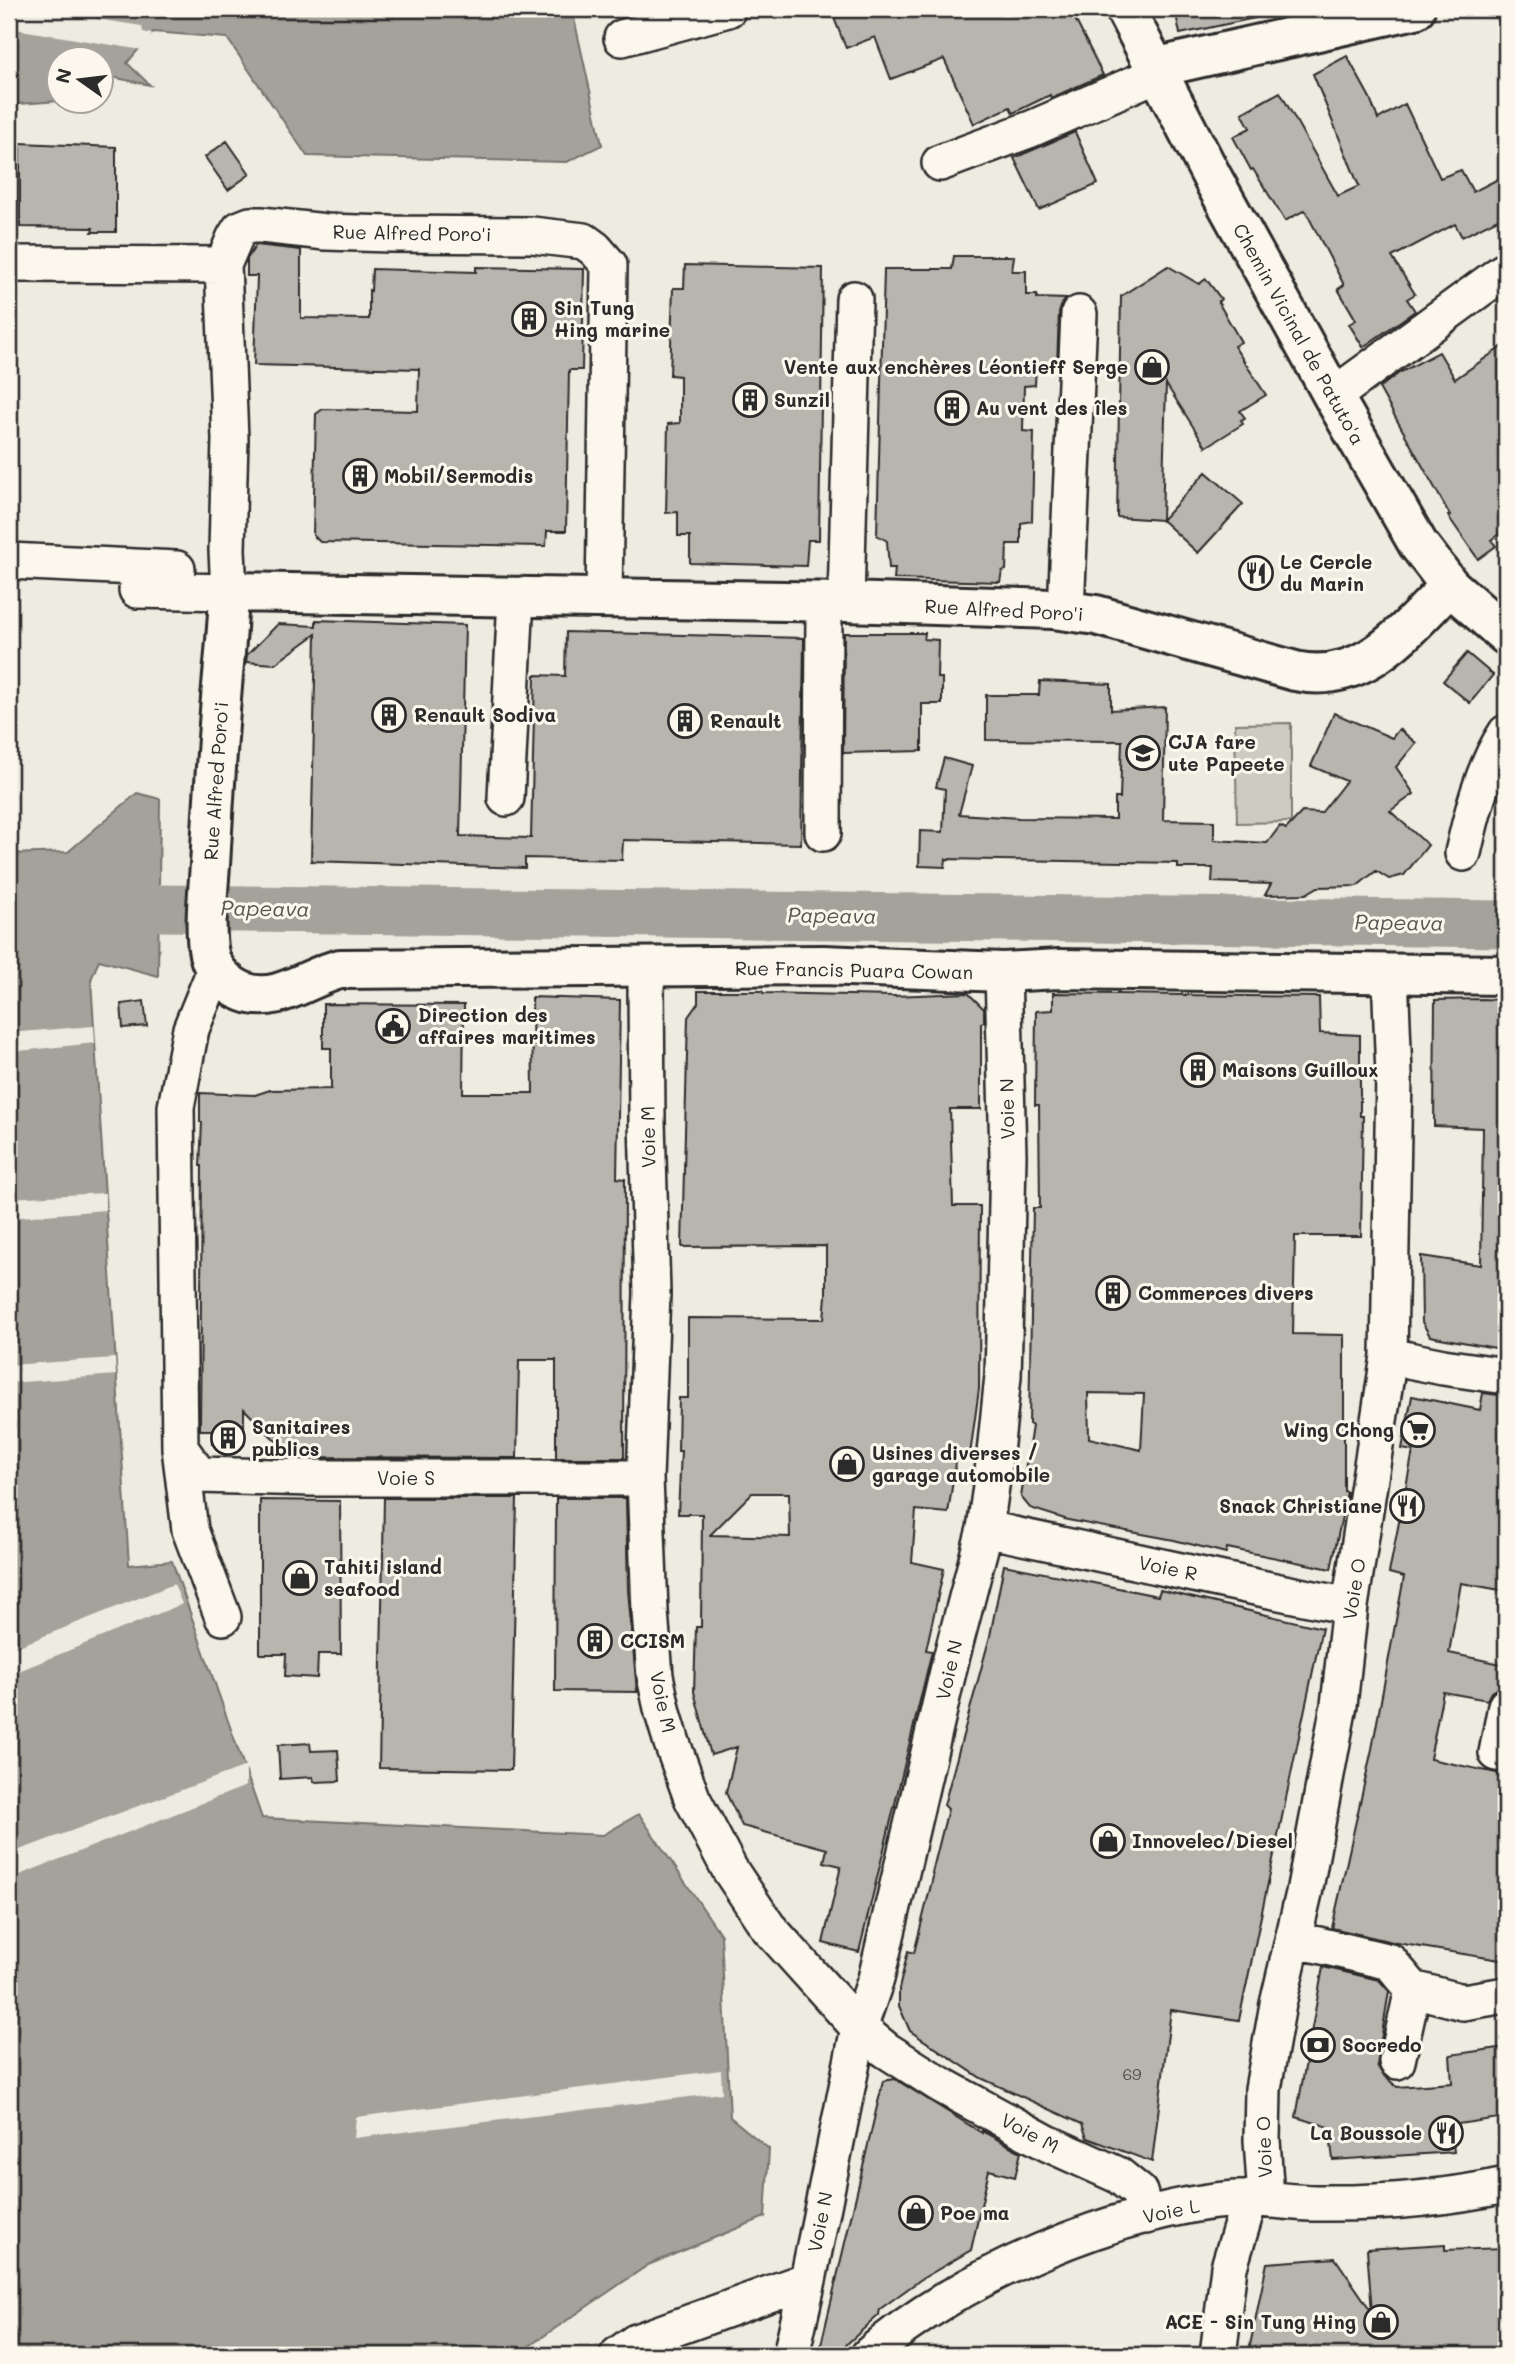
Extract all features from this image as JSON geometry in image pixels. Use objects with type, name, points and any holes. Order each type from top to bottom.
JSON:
[{"type":"main road","name":"Chemin Vicinal de Patuto'a","points":[[1125,9],[1333,396],[1418,544],[1450,586],[1506,635]]},
{"type":"main road","points":[[1156,71],[1415,9]]},
{"type":"main road","name":"Rue Alfred Poro'i","points":[[215,970],[209,955],[208,932],[229,582],[516,597],[835,602],[1066,610],[1120,621],[1307,673],[1334,673],[1367,662],[1385,649],[1450,586]]},
{"type":"main road","name":"Rue Francis Puara Cowan","points":[[215,970],[242,992],[267,996],[340,969],[653,969],[822,965],[1003,972],[1072,969],[1506,975]]},
{"type":"street","points":[[622,38],[728,9]]},
{"type":"street","points":[[940,163],[1031,129],[1156,71]]},
{"type":"street","name":"Rue Alfred Poro'i","points":[[229,582],[229,376],[223,265],[240,229],[250,225],[390,234],[532,235],[584,241],[609,265],[604,598]]},
{"type":"street","points":[[9,264],[223,265]]},
{"type":"street","points":[[1333,396],[1503,272]]},
{"type":"street","points":[[823,833],[854,299]]},
{"type":"street","points":[[1066,610],[1079,314]]},
{"type":"street","points":[[9,561],[229,582]]},
{"type":"street","points":[[137,590],[229,582]]},
{"type":"street","points":[[506,798],[516,597]]},
{"type":"street","points":[[1463,853],[1473,811],[1497,747],[1506,733]]},
{"type":"street","name":"Voie M","points":[[653,969],[646,981],[652,1293],[645,1478],[650,1611],[655,1676],[671,1743],[692,1798],[730,1870],[768,1927],[859,2028],[886,2050],[958,2095],[1047,2143],[1118,2175],[1139,2192],[1146,2216]]},
{"type":"street","points":[[215,970],[191,1029],[176,1107],[180,1448],[190,1531],[223,1617]]},
{"type":"street","name":"Voie N","points":[[791,2355],[859,2028],[876,1979],[950,1663],[985,1529],[999,1424],[1003,1350],[1008,1155],[1003,972]]},
{"type":"street","name":"Voie O","points":[[1219,2355],[1229,2267],[1258,2198],[1263,2088],[1339,1705],[1350,1606],[1389,1356],[1394,1075],[1390,973]]},
{"type":"street","points":[[1389,1356],[1506,1376]]},
{"type":"street","name":"Voie S","points":[[180,1448],[199,1475],[312,1478],[645,1478]]},
{"type":"street","name":"Voie R","points":[[985,1529],[1245,1586],[1350,1606]]},
{"type":"street","points":[[1506,1706],[1497,1753],[1506,1754]]},
{"type":"street","points":[[1293,1939],[1390,1962],[1413,1989],[1463,2003],[1506,1995]]},
{"type":"street","points":[[1397,2061],[1413,1989]]},
{"type":"street","name":"Voie L","points":[[869,2355],[905,2326],[968,2286],[1098,2229],[1146,2216],[1223,2201],[1258,2198],[1312,2203],[1394,2202],[1454,2196],[1506,2185]]},
{"type":"street","points":[[618,2355],[636,2342],[808,2280]]},
{"type":"shaded area","points":[[9,9],[572,9],[602,145],[567,162],[307,156],[227,38],[153,32],[127,63],[150,85],[116,78],[116,46],[46,46],[46,102],[18,104],[9,124]]},
{"type":"shaded area","points":[[1291,723],[1291,822],[1237,823],[1235,724]]},
{"type":"shaded area","points":[[137,793],[160,799],[158,976],[99,960],[91,980],[129,1565],[172,1561],[262,1818],[603,1835],[639,1814],[721,1935],[730,2117],[769,2149],[765,2217],[648,2265],[516,2355],[9,2355],[9,854],[68,852]]},
{"type":"pier","points":[[9,9],[31,9],[142,26],[143,32],[152,34],[142,50],[9,28]]},
{"type":"pier","points":[[94,1026],[95,1043],[9,1052],[9,1033]]},
{"type":"pier","points":[[105,1193],[105,1210],[9,1218],[9,1198]]},
{"type":"pier","points":[[115,1358],[116,1375],[9,1383],[9,1365]]},
{"type":"pier","points":[[174,1584],[182,1604],[9,1675],[9,1650]]},
{"type":"pier","points":[[246,1766],[246,1786],[9,1879],[9,1854]]},
{"type":"pier","points":[[721,2070],[722,2093],[354,2138],[356,2117]]},
{"type":"building","points":[[844,9],[1073,9],[1074,17],[1103,75],[1051,98],[1050,95],[1013,113],[1010,107],[974,124],[944,59],[891,79],[875,37],[846,48],[834,18],[846,14]]},
{"type":"building","points":[[1175,9],[1254,9],[1255,18],[1180,34]]},
{"type":"building","points":[[1347,56],[1378,119],[1405,104],[1440,178],[1461,170],[1473,192],[1506,175],[1506,215],[1462,237],[1455,224],[1392,257],[1415,294],[1407,299],[1415,311],[1363,347],[1349,324],[1356,320],[1338,289],[1344,285],[1305,210],[1285,221],[1233,137],[1250,128],[1242,113],[1280,92],[1338,196],[1359,186],[1313,74]]},
{"type":"building","points":[[1075,132],[1098,184],[1039,210],[1014,158]]},
{"type":"building","points":[[227,141],[250,174],[228,190],[205,157]]},
{"type":"building","points":[[20,143],[116,147],[116,232],[92,232],[93,228],[20,227]]},
{"type":"building","points":[[256,245],[301,250],[301,318],[369,319],[372,269],[476,272],[476,267],[584,269],[582,370],[569,370],[566,531],[547,531],[546,546],[320,542],[313,535],[316,414],[323,409],[418,411],[419,369],[254,365],[257,276],[247,276],[247,259]]},
{"type":"building","name":"Au vent des îles","points":[[954,256],[1014,256],[1012,271],[1026,271],[1026,295],[1066,299],[1059,313],[1057,366],[1036,365],[1035,385],[1024,386],[1023,431],[1034,432],[1032,521],[1021,523],[1021,544],[1007,544],[1006,570],[1002,571],[1000,582],[894,579],[895,568],[889,568],[887,541],[877,535],[884,269],[952,269]]},
{"type":"building","name":"Sunzil","points":[[685,265],[823,268],[819,540],[808,540],[806,566],[690,563],[690,536],[678,536],[678,512],[666,513],[668,424],[680,423],[680,376],[670,375],[673,288],[684,288]]},
{"type":"building","points":[[1168,266],[1199,284],[1206,279],[1221,299],[1218,302],[1241,342],[1234,346],[1266,395],[1240,411],[1245,418],[1241,420],[1243,424],[1206,447],[1166,384],[1162,520],[1117,517],[1121,296]]},
{"type":"building","points":[[1506,344],[1506,529],[1491,540],[1496,546],[1478,559],[1448,516],[1450,515],[1379,388],[1399,373],[1439,352],[1455,379]]},
{"type":"building","points":[[1206,472],[1243,504],[1198,553],[1162,520]]},
{"type":"building","points":[[316,620],[465,625],[460,836],[531,838],[535,675],[565,676],[566,632],[804,638],[801,844],[623,840],[622,860],[525,858],[525,868],[311,861],[316,634],[275,664],[246,662],[247,655],[278,624],[316,626]]},
{"type":"building","points":[[844,633],[925,633],[924,639],[938,640],[937,678],[942,678],[942,704],[922,704],[922,751],[843,753]]},
{"type":"building","points":[[1467,653],[1493,675],[1470,703],[1443,681]]},
{"type":"building","points":[[1040,681],[1111,684],[1111,710],[1165,707],[1163,820],[1214,821],[1214,840],[1267,843],[1280,826],[1286,829],[1302,812],[1321,813],[1346,781],[1311,766],[1334,713],[1392,738],[1399,729],[1416,743],[1396,767],[1414,794],[1390,811],[1428,845],[1404,875],[1389,879],[1376,871],[1357,886],[1318,887],[1306,894],[1265,895],[1271,884],[1212,882],[1213,868],[1178,868],[1178,863],[946,859],[945,867],[919,866],[920,831],[943,832],[945,789],[936,787],[944,758],[972,766],[959,814],[1115,819],[1115,798],[1120,798],[1122,741],[986,740],[986,695],[1039,695]]},
{"type":"building","name":"Usines diverses / garage automobile","points":[[698,991],[893,996],[968,993],[984,1009],[984,1022],[981,1023],[981,1109],[950,1109],[953,1206],[980,1206],[979,1389],[970,1455],[957,1455],[948,1513],[916,1510],[912,1562],[944,1569],[926,1650],[932,1651],[859,1952],[823,1943],[841,1866],[824,1862],[827,1849],[742,1826],[726,1793],[737,1747],[711,1755],[694,1692],[696,1627],[701,1627],[702,1514],[678,1514],[681,1451],[678,1451],[679,1398],[688,1398],[688,1318],[824,1319],[826,1296],[826,1246],[682,1247],[688,1017],[698,1003]],"holes":[[[752,1493],[789,1493],[790,1537],[710,1535]]]},
{"type":"building","points":[[1053,993],[1319,997],[1320,1033],[1360,1035],[1360,1116],[1363,1116],[1361,1236],[1295,1236],[1293,1334],[1344,1335],[1344,1491],[1347,1492],[1331,1569],[1227,1548],[1226,1553],[1068,1520],[1030,1508],[1021,1497],[1032,1426],[1029,1424],[1033,1208],[1040,1208],[1039,1105],[1035,1105],[1036,1011],[1053,1010]],"holes":[[[1088,1393],[1144,1394],[1141,1450],[1089,1438]]]},
{"type":"building","points":[[532,997],[620,1000],[617,1178],[625,1179],[624,1458],[556,1458],[556,1360],[519,1360],[517,1458],[292,1457],[244,1409],[244,1445],[212,1444],[212,1430],[200,1430],[200,1093],[255,1095],[270,1090],[331,1089],[331,1048],[323,1048],[323,1004],[464,1005],[463,1093],[533,1093]]},
{"type":"building","points":[[1435,1000],[1506,1000],[1506,1350],[1430,1336],[1422,1322],[1421,1256],[1481,1265],[1483,1128],[1434,1126]]},
{"type":"building","points":[[144,1001],[147,1026],[123,1028],[121,1004]]},
{"type":"building","points":[[1483,1393],[1506,1396],[1506,1591],[1461,1583],[1449,1653],[1506,1665],[1501,1687],[1491,1692],[1487,1700],[1443,1692],[1430,1759],[1506,1775],[1506,1961],[1397,1943],[1332,1928],[1372,1749],[1404,1577],[1389,1573],[1413,1451],[1402,1449],[1412,1396],[1480,1410]]},
{"type":"building","points":[[384,1498],[517,1498],[511,1770],[379,1768]]},
{"type":"building","points":[[556,1498],[626,1498],[628,1590],[637,1692],[555,1691]]},
{"type":"building","name":"Tahiti island seafood","points":[[260,1500],[340,1501],[341,1654],[318,1654],[317,1678],[285,1676],[286,1654],[260,1654]]},
{"type":"building","name":"Innovelec/Diesel","points":[[1004,1565],[1158,1596],[1160,1590],[1322,1628],[1239,2020],[1171,2010],[1152,2162],[1087,2138],[1082,2124],[981,2078],[910,2031],[899,2006],[899,1989],[908,1951],[914,1953],[933,1877],[948,1809],[944,1805],[990,1636]]},
{"type":"building","points":[[310,1743],[311,1751],[338,1750],[340,1781],[314,1782],[313,1777],[280,1779],[278,1745]]},
{"type":"building","points":[[1323,1967],[1379,1980],[1389,1991],[1377,2065],[1383,2075],[1397,2087],[1452,2083],[1450,2055],[1506,2047],[1506,2117],[1451,2125],[1454,2152],[1333,2160],[1329,2127],[1296,2117]]},
{"type":"building","name":"Poe ma","points":[[895,2079],[982,2133],[1021,2152],[1015,2177],[989,2170],[971,2250],[920,2280],[880,2309],[879,2315],[837,2353],[820,2349],[883,2081]]},
{"type":"building","name":"ACE - Sin Tung Hing","points":[[1445,2244],[1445,2250],[1506,2248],[1506,2355],[1248,2355],[1267,2263],[1335,2258],[1372,2312],[1367,2249]]},
{"type":"waterway","name":"Papeava","points":[[159,908],[1506,924]]},
{"type":"place","name":"Sin Tung Hing marine","points":[[529,319]]},
{"type":"place","name":"Vente aux enchères Léontieff Serge","points":[[1152,367]]},
{"type":"place","name":"Sunzil","points":[[750,400]]},
{"type":"place","name":"Au vent des îles","points":[[952,408]]},
{"type":"place","name":"Mobil/Sermodis","points":[[360,476]]},
{"type":"place","name":"Le Cercle du Marin","points":[[1256,573]]},
{"type":"place","name":"Renault Sodiva","points":[[389,715]]},
{"type":"place","name":"Renault","points":[[685,721]]},
{"type":"place","name":"CJA fare ute Papeete","points":[[1143,753]]},
{"type":"place","name":"Direction des affaires maritimes","points":[[393,1026]]},
{"type":"place","name":"Maisons Guilloux","points":[[1198,1070]]},
{"type":"place","name":"Commerces divers","points":[[1113,1293]]},
{"type":"place","name":"Wing Chong","points":[[1418,1430]]},
{"type":"place","name":"Sanitaires publics","points":[[228,1438]]},
{"type":"place","name":"Usines diverses / garage automobile","points":[[847,1464]]},
{"type":"place","name":"Snack Christiane","points":[[1407,1506]]},
{"type":"place","name":"Tahiti island seafood","points":[[300,1578]]},
{"type":"place","name":"CCISM","points":[[595,1641]]},
{"type":"place","name":"Innovelec/Diesel","points":[[1108,1841]]},
{"type":"place","name":"Socredo","points":[[1318,2045]]},
{"type":"place","name":"La Boussole","points":[[1446,2133]]},
{"type":"place","name":"Poe ma","points":[[916,2213]]},
{"type":"place","name":"ACE - Sin Tung Hing","points":[[1381,2322]]}]
